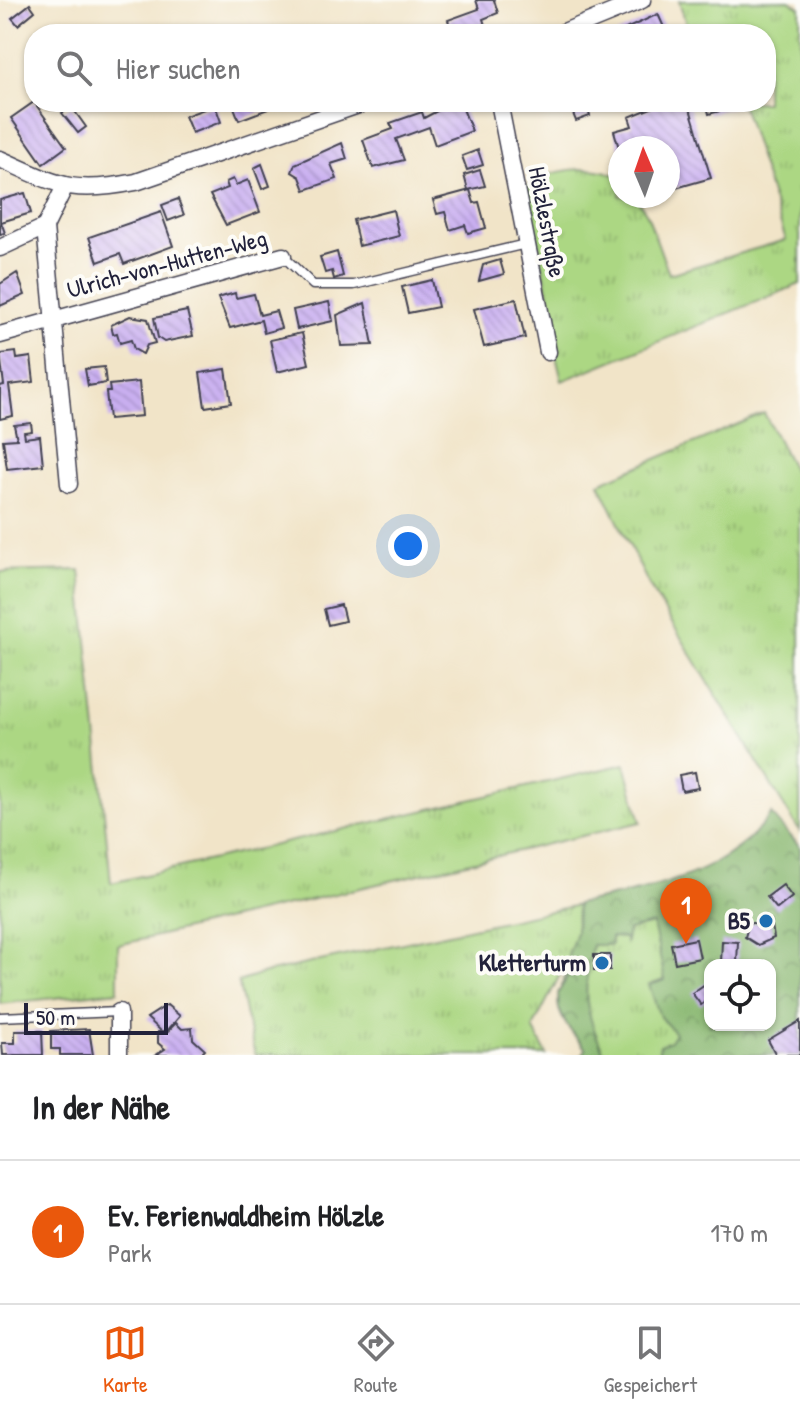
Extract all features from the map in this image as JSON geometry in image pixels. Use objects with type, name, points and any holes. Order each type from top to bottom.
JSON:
[{"type":"street","points":[[583,24],[642,0]]},
{"type":"street","points":[[0,159],[64,188],[100,189],[136,182],[338,112]]},
{"type":"street","name":"Hölzlestraße","points":[[501,112],[548,352]]},
{"type":"street","points":[[64,188],[45,227],[69,484]]},
{"type":"street","points":[[0,248],[45,227]]},
{"type":"street","name":"Ulrich-von-Hutten-Weg","points":[[0,335],[283,256]]},
{"type":"street","points":[[119,1012],[119,1055]]},
{"type":"lane","name":"Ulrich-von-Hutten-Weg","points":[[283,256],[313,285],[354,285],[526,244]]},
{"type":"lane","points":[[0,1017],[119,1012]]},
{"type":"green space","points":[[789,0],[800,7],[800,284],[562,381],[554,348],[559,342],[526,187],[547,175],[560,172],[585,169],[608,173],[608,208],[643,208],[669,274],[786,240],[744,112],[776,112],[776,24],[686,24],[679,1]]},
{"type":"green space","points":[[764,413],[800,483],[800,832],[650,587],[599,483]]},
{"type":"green space","points":[[80,570],[111,883],[625,764],[641,822],[118,945],[118,991],[0,1004],[0,572]]},
{"type":"green space","points":[[771,814],[800,847],[800,1055],[582,1055],[586,1049],[565,1022],[558,1006],[568,959],[533,1028],[547,1055],[255,1055],[238,982],[265,973],[647,890],[710,868],[757,834]]},
{"type":"green space","points":[[771,814],[800,847],[800,1055],[658,1055],[660,1045],[670,1041],[675,1033],[660,1017],[649,985],[665,980],[653,924],[628,930],[625,945],[625,938],[611,937],[611,945],[592,945],[587,1002],[605,1055],[582,1055],[586,1049],[567,1026],[559,1009],[558,993],[567,978],[568,956],[576,932],[577,904],[658,886],[709,866],[732,853]]},
{"type":"building","points":[[476,0],[494,0],[498,13],[483,19],[485,24],[449,24],[448,20],[479,9]]},
{"type":"building","points":[[30,4],[35,11],[18,25],[12,18]]},
{"type":"building","points":[[658,14],[662,24],[636,24]]},
{"type":"building","points":[[24,109],[24,112],[41,112],[66,147],[43,164],[11,118]]},
{"type":"building","points":[[75,112],[86,127],[78,133],[62,113]]},
{"type":"building","points":[[196,112],[217,112],[221,122],[192,133],[185,116]]},
{"type":"building","points":[[236,112],[260,112],[239,120]]},
{"type":"building","points":[[422,112],[424,118],[435,112],[464,112],[472,131],[435,145],[429,127],[396,139],[404,160],[373,168],[363,140],[393,129],[390,123]]},
{"type":"building","points":[[572,112],[589,112],[590,116],[576,121]]},
{"type":"building","points":[[641,112],[691,112],[711,178],[680,187],[680,136],[615,136],[614,131],[632,126],[629,117]]},
{"type":"building","points":[[342,143],[347,159],[331,164],[337,179],[305,190],[300,177],[292,172],[295,164]]},
{"type":"building","points":[[478,150],[483,165],[467,170],[462,156]]},
{"type":"building","points":[[262,164],[270,186],[262,189],[254,168]]},
{"type":"building","points":[[480,170],[485,186],[468,190],[464,175]]},
{"type":"building","points":[[233,179],[236,185],[248,180],[260,212],[226,225],[210,195],[228,188],[226,182]]},
{"type":"building","points":[[470,190],[474,203],[479,202],[486,228],[468,233],[465,225],[450,230],[445,212],[437,214],[433,200]]},
{"type":"building","points":[[25,193],[31,213],[1,222],[5,233],[0,234],[0,200]]},
{"type":"building","points":[[178,199],[184,215],[168,221],[162,205]]},
{"type":"building","points":[[393,210],[399,236],[359,246],[353,220]]},
{"type":"building","points":[[161,212],[173,246],[124,264],[120,254],[98,262],[89,237]]},
{"type":"building","points":[[337,252],[343,276],[334,279],[332,271],[325,273],[320,257]]},
{"type":"building","points":[[500,260],[504,274],[479,281],[483,265]]},
{"type":"building","points":[[17,273],[25,295],[0,306],[0,284]]},
{"type":"building","points":[[432,280],[438,307],[408,313],[402,287]]},
{"type":"building","points":[[235,293],[236,298],[254,294],[260,315],[276,311],[281,328],[264,333],[261,320],[230,328],[218,298]]},
{"type":"building","points":[[516,299],[525,338],[484,347],[474,309]]},
{"type":"building","points":[[329,302],[333,321],[297,329],[293,310]]},
{"type":"building","points":[[365,303],[373,345],[341,346],[337,315]]},
{"type":"building","points":[[187,311],[193,336],[164,342],[158,338],[154,318]]},
{"type":"building","points":[[130,316],[148,319],[155,343],[147,345],[143,354],[134,349],[131,340],[120,343],[117,333],[113,334],[111,325]]},
{"type":"building","points":[[302,333],[309,364],[277,372],[270,340]]},
{"type":"building","points":[[16,352],[17,359],[31,357],[34,382],[9,385],[13,416],[0,419],[0,386],[4,385],[0,354]]},
{"type":"building","points":[[104,367],[106,383],[88,386],[85,369]]},
{"type":"building","points":[[226,369],[231,403],[205,407],[200,373]]},
{"type":"building","points":[[139,382],[142,416],[109,419],[106,392],[110,392],[109,385]]},
{"type":"building","points":[[31,423],[32,431],[24,432],[25,438],[40,436],[43,465],[7,469],[3,440],[17,439],[14,425]]},
{"type":"building","points":[[341,605],[345,621],[328,625],[324,609]]},
{"type":"building","points":[[695,772],[698,788],[682,791],[679,775]]},
{"type":"building","points":[[783,885],[792,897],[777,909],[767,897]]},
{"type":"building","points":[[762,920],[771,920],[774,938],[758,945],[745,937],[749,923],[762,923]]},
{"type":"building","points":[[696,939],[700,958],[675,963],[671,944]]},
{"type":"building","points":[[722,941],[738,942],[737,959],[721,959]]},
{"type":"building","name":"Kletterturm","points":[[594,955],[610,955],[610,970],[594,970]]},
{"type":"building","points":[[704,985],[704,1003],[701,1005],[692,993]]},
{"type":"building","points":[[167,1005],[180,1016],[167,1031],[161,1031],[147,1018]]},
{"type":"building","points":[[800,1021],[800,1055],[776,1055],[768,1040]]},
{"type":"building","points":[[176,1023],[182,1029],[192,1028],[193,1039],[205,1050],[200,1055],[156,1055],[165,1049],[158,1043],[158,1032],[167,1032]]},
{"type":"building","points":[[89,1029],[93,1055],[60,1055],[60,1049],[51,1049],[51,1031]]},
{"type":"building","points":[[15,1031],[42,1031],[43,1055],[3,1055],[2,1043],[15,1043]]},
{"type":"place","name":"B5","points":[[766,921]]},
{"type":"place","name":"Ev. Ferienwaldheim Hölzle","points":[[686,944]]},
{"type":"place","name":"Kletterturm","points":[[602,963]]}]
